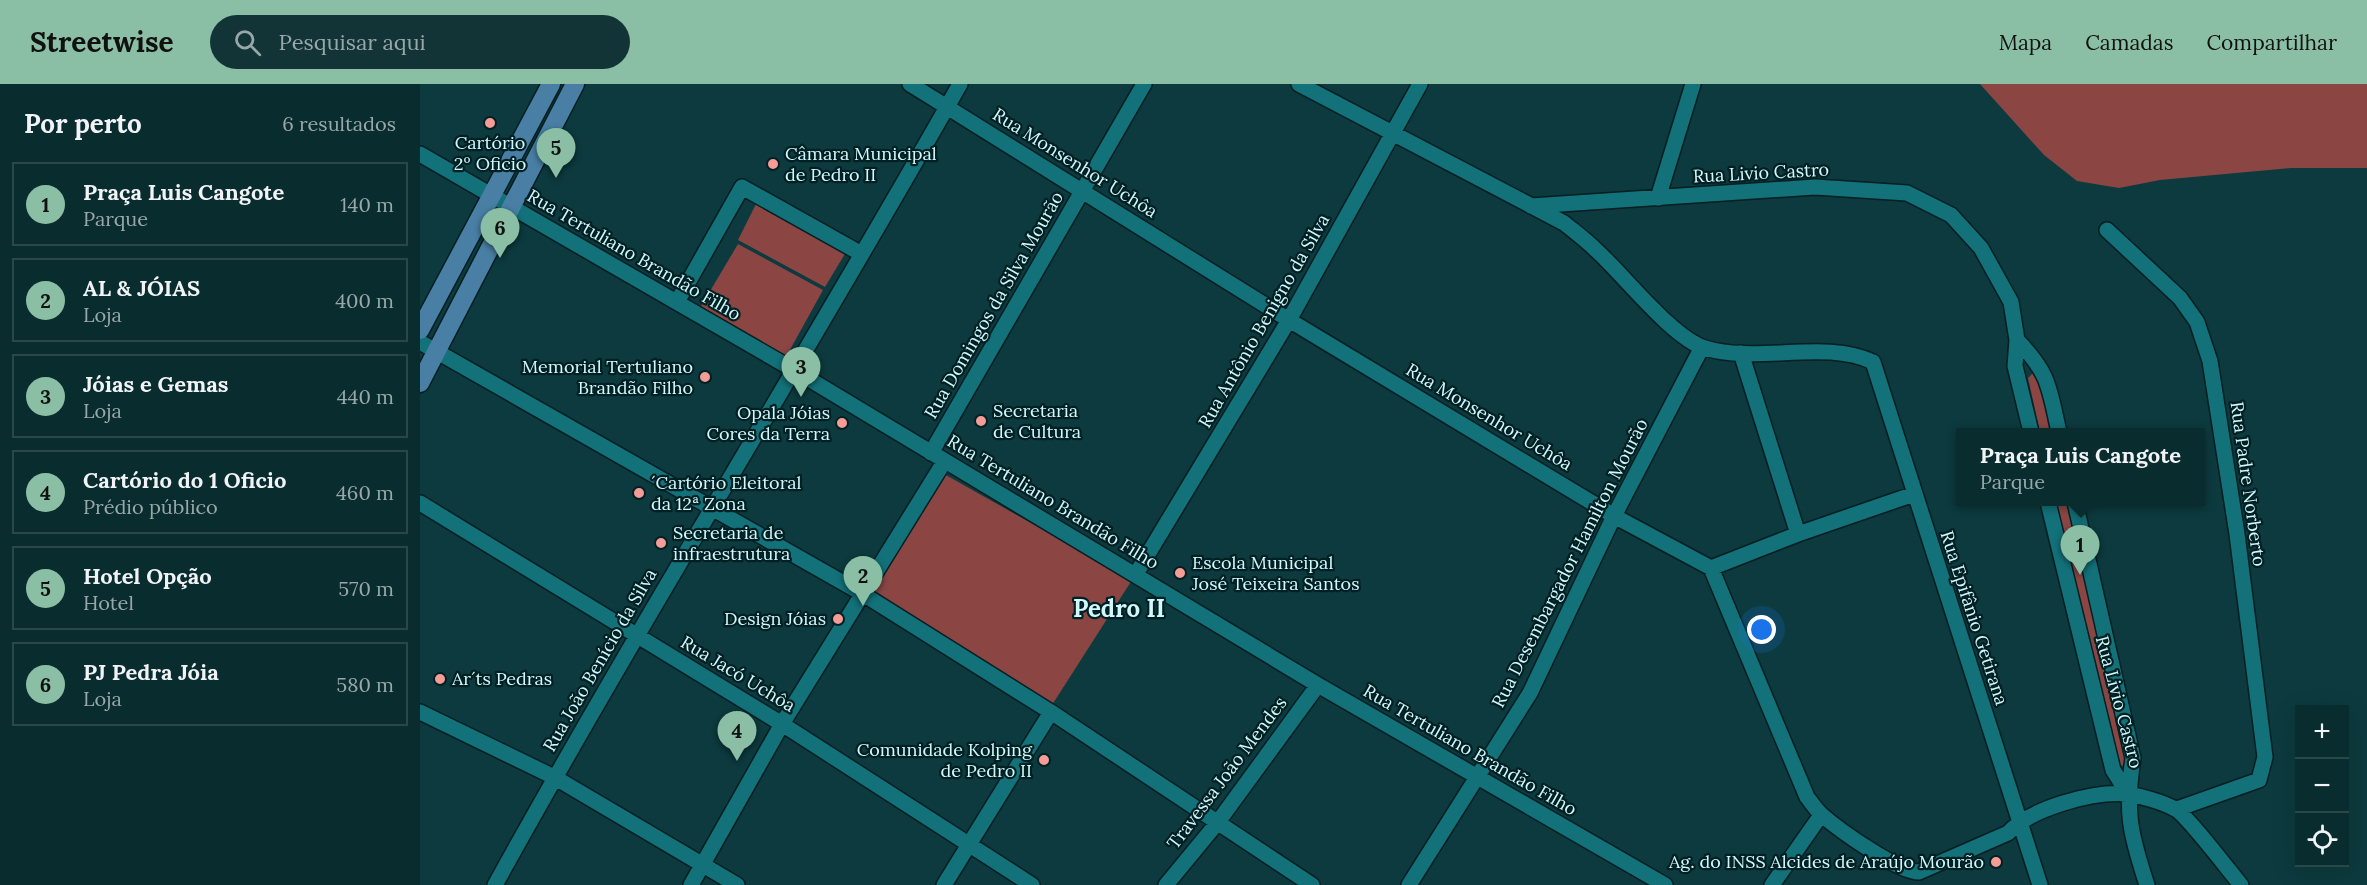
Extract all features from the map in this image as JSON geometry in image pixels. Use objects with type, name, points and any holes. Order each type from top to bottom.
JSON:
[{"type":"main road","points":[[420,330],[551,84]]},
{"type":"main road","points":[[420,383],[575,84]]},
{"type":"street","name":"Rua Monsenhor Uchôa","points":[[910,84],[1289,320],[1614,516],[1711,568]]},
{"type":"street","name":"Rua João Benício da Silva","points":[[495,885],[554,777],[960,84]]},
{"type":"street","name":"Rua Domingos da Silva Mourão","points":[[691,885],[782,724],[863,594],[1082,191],[1144,84]]},
{"type":"street","points":[[1299,84],[1564,224],[1597,250],[1666,320],[1702,347],[1741,353],[1798,534]]},
{"type":"street","name":"Rua Antônio Benigno da Silva","points":[[1136,574],[1289,320],[1395,134],[1420,84]]},
{"type":"street","points":[[1658,198],[1693,84]]},
{"type":"street","name":"Rua Tertuliano Brandão Filho","points":[[420,154],[794,370],[1318,684],[1665,885]]},
{"type":"street","name":"Rua Livio Castro","points":[[1531,206],[1815,187],[1907,193],[1951,215],[1980,248],[2011,302],[2017,340],[2015,366],[2030,428]]},
{"type":"street","points":[[677,302],[742,188],[860,253]]},
{"type":"street","name":"Rua Padre Norberto","points":[[2107,230],[2180,298],[2197,322],[2210,362],[2236,534],[2265,757],[2259,780],[2177,809]]},
{"type":"street","points":[[2017,340],[2038,362],[2048,381],[2059,428]]},
{"type":"street","points":[[420,342],[863,594],[1051,712],[1312,885]]},
{"type":"street","name":"Rua Desembargador Hamilton Mourão","points":[[1409,885],[1535,683],[1614,516],[1702,347]]},
{"type":"street","name":"Rua Epifânio Getirana","points":[[1741,353],[1854,354],[1873,363],[2040,885]]},
{"type":"street","points":[[1914,494],[1798,534],[1711,568],[1799,780],[1807,797],[1821,815],[1921,879],[2008,833],[2018,822],[2039,811],[2095,796],[2128,794],[2177,809],[2241,885]]},
{"type":"street","name":"Rua Jacó Uchôa","points":[[420,503],[782,724],[967,846],[1032,885]]},
{"type":"street","name":"Rua Livio Castro","points":[[2049,506],[2113,770],[2128,794]]},
{"type":"street","name":"Rua Livio Castro","points":[[2076,506],[2133,758],[2128,794]]},
{"type":"street","name":"Travessa João Mendes","points":[[1166,885],[1218,822],[1318,684]]},
{"type":"street","points":[[420,712],[554,777],[737,885]]},
{"type":"street","points":[[944,885],[1051,712]]},
{"type":"street","points":[[2128,794],[2130,832],[2147,885]]},
{"type":"street","points":[[1772,885],[1821,815]]},
{"type":"shaded area","points":[[1980,84],[2367,84],[2367,168],[2291,168],[2160,180],[2119,188],[2077,181],[2044,155]]},
{"type":"shaded area","points":[[757,202],[846,252],[825,287],[738,240]]},
{"type":"shaded area","points":[[738,244],[823,290],[786,357],[700,308]]},
{"type":"shaded area","points":[[2033,373],[2038,375],[2054,428],[2039,428],[2028,378]]},
{"type":"shaded area","points":[[944,474],[1132,580],[1052,705],[872,592]]},
{"type":"shaded area","points":[[2057,506],[2072,506],[2130,760],[2124,766],[2116,764]]},
{"type":"place","name":"Cartório 2º Oficio","points":[[490,123]]},
{"type":"place","name":"Câmara Municipal de Pedro II","points":[[773,164]]},
{"type":"place","name":"Hotel Opção","points":[[556,178]]},
{"type":"place","name":"PJ Pedra Jóia","points":[[500,258]]},
{"type":"place","name":"Memorial Tertuliano Brandão Filho","points":[[705,377]]},
{"type":"place","name":"Jóias e Gemas","points":[[801,397]]},
{"type":"place","name":"Secretaria de Cultura","points":[[981,421]]},
{"type":"place","name":"Opala Jóias Cores da Terra","points":[[842,423]]},
{"type":"place","name":"´Cartório Eleitoral da 12ª Zona","points":[[639,493]]},
{"type":"place","name":"Secretaria de infraestrutura","points":[[661,543]]},
{"type":"place","name":"Escola Municipal José Teixeira Santos","points":[[1180,573]]},
{"type":"place","name":"Praça Luis Cangote","points":[[2080,575]]},
{"type":"place","name":"AL & JÓIAS","points":[[863,606]]},
{"type":"place","name":"Design Jóias","points":[[838,619]]},
{"type":"place","name":"Ar´ts Pedras","points":[[440,679]]},
{"type":"place","name":"Comunidade Kolping de Pedro II","points":[[1044,760]]},
{"type":"place","name":"Cartório do 1 Oficio","points":[[737,761]]},
{"type":"place","name":"Ag. do INSS Alcides de Araújo Mourão","points":[[1996,862]]},
{"type":"district","name":"Pedro II","points":[[1119,609]]}]
